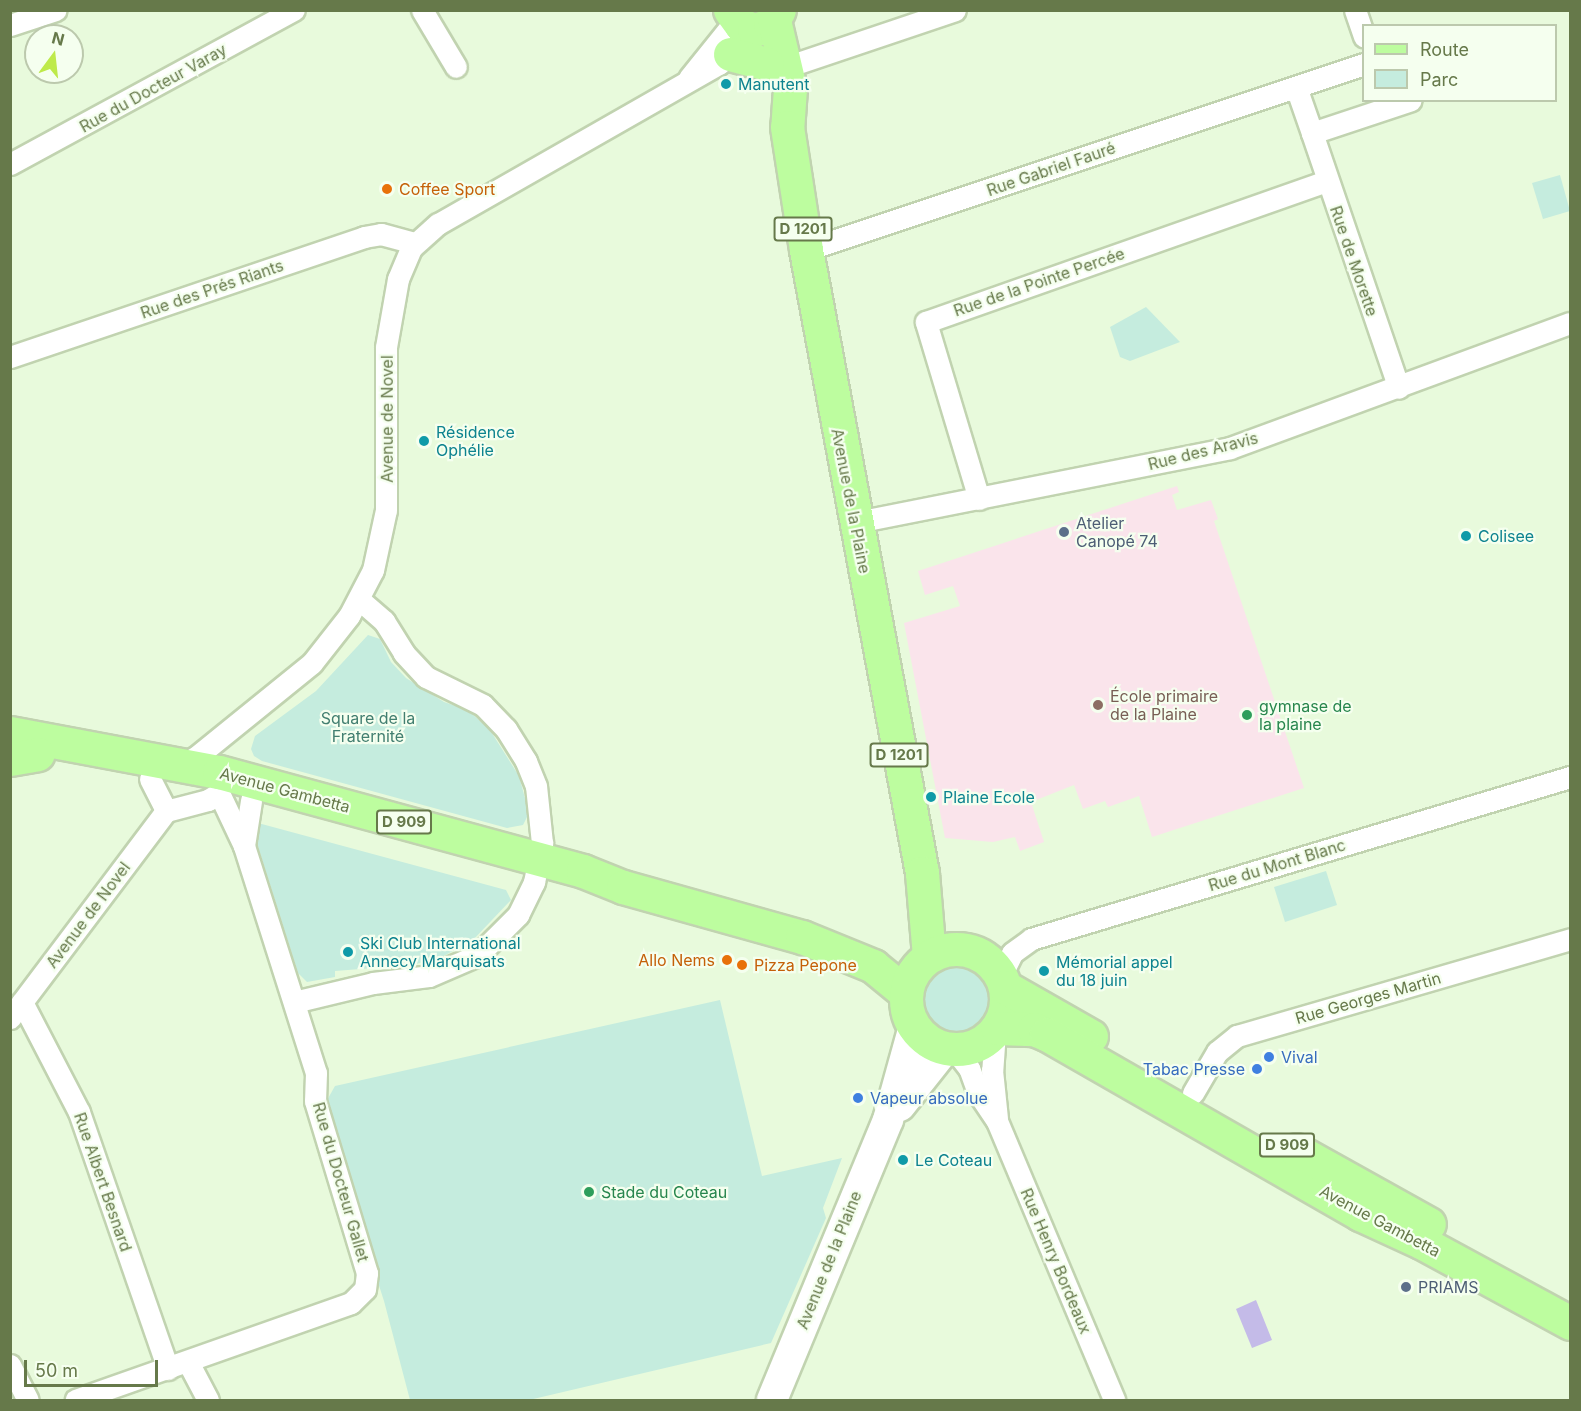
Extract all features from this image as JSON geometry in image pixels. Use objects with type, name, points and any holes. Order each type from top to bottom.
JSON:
[{"type":"main road","name":"Avenue de la Plaine","points":[[761,18],[777,65],[790,88],[787,128],[806,250],[922,873],[927,958]]},
{"type":"main road","points":[[730,54],[777,65]]},
{"type":"main road","points":[[10,718],[22,745]]},
{"type":"main road","name":"Avenue Gambetta","points":[[22,745],[182,764],[537,868]]},
{"type":"main road","name":"Avenue Gambetta","points":[[22,745],[150,779],[623,887],[802,937],[927,958]]},
{"type":"main road","name":"Avenue de la Plaine","points":[[922,873],[944,916],[976,953]]},
{"type":"main road","name":"Avenue Gambetta","points":[[802,937],[873,966],[906,993]]},
{"type":"main road","points":[[957,949],[976,953],[1003,981],[1006,1006],[996,1030],[972,1047],[950,1049],[925,1039],[914,1026],[906,993],[914,972],[927,958],[957,949]]},
{"type":"main road","name":"Avenue Gambetta","points":[[1003,981],[1193,1093],[1570,1300]]},
{"type":"main road","name":"Avenue de la Plaine","points":[[772,1401],[888,1120],[914,1026]]},
{"type":"main road","name":"Avenue Gambetta","points":[[996,1030],[1034,1029],[1046,1034],[1352,1209],[1570,1323]]},
{"type":"main road","name":"Avenue de la Plaine","points":[[888,1120],[950,1049]]},
{"type":"street","points":[[10,25],[56,10]]},
{"type":"street","name":"Rue du Docteur Varay","points":[[10,164],[294,10]]},
{"type":"street","points":[[777,65],[955,10]]},
{"type":"street","points":[[1355,10],[1362,30]]},
{"type":"street","points":[[430,14],[456,67]]},
{"type":"street","name":"Avenue de Novel","points":[[182,764],[196,758],[312,663],[339,631],[359,599],[373,570],[384,527],[386,347],[398,279],[415,243],[438,224],[689,78],[719,64],[761,18]]},
{"type":"street","name":"Avenue de Novel","points":[[689,78],[761,18]]},
{"type":"street","points":[[1296,87],[1362,65]]},
{"type":"street","name":"Rue de Morette","points":[[1296,87],[1399,388]]},
{"type":"street","name":"Rue Gabriel Fauré","points":[[806,250],[1296,87]]},
{"type":"street","points":[[1312,133],[1405,102]]},
{"type":"street","name":"Rue de la Pointe Percée","points":[[979,499],[926,322],[1327,181]]},
{"type":"street","name":"Rue des Prés Riants","points":[[10,357],[364,237],[381,234],[415,243]]},
{"type":"street","name":"Rue des Aravis","points":[[856,522],[1230,448],[1399,388],[1570,323]]},
{"type":"street","points":[[294,1002],[373,982],[415,979],[465,962],[489,947],[509,927],[537,868],[540,804],[531,772],[514,740],[483,705],[434,683],[414,666],[384,621],[359,599]]},
{"type":"street","name":"Rue du Mont Blanc","points":[[1003,981],[1012,953],[1031,939],[1570,777]]},
{"type":"street","points":[[150,779],[166,811],[208,800],[219,794]]},
{"type":"street","name":"Rue du Docteur Gallet","points":[[76,1401],[351,1303],[365,1289],[367,1273],[315,1101],[316,1073],[244,846],[219,794]]},
{"type":"street","name":"Rue du Docteur Gallet","points":[[244,846],[251,801]]},
{"type":"street","name":"Avenue de Novel","points":[[16,1010],[166,811]]},
{"type":"street","name":"Rue Georges Martin","points":[[1193,1093],[1217,1052],[1237,1036],[1570,939]]},
{"type":"street","name":"Rue Albert Besnard","points":[[16,1010],[79,1112],[168,1369]]},
{"type":"street","name":"Rue Henry Bordeaux","points":[[996,1030],[992,1070],[997,1121]]},
{"type":"street","name":"Rue Henry Bordeaux","points":[[950,1049],[969,1068],[978,1094],[997,1121],[1114,1401]]},
{"type":"street","points":[[188,1362],[208,1401]]},
{"type":"street","points":[[10,1365],[28,1401]]},
{"type":"shaded area","points":[[11,11],[1570,11],[1570,1400],[11,1400]]},
{"type":"shaded area","name":"École primaire de la Plaine","points":[[1177,486],[1179,492],[1172,495],[1177,510],[1211,500],[1218,519],[1214,521],[1304,788],[1152,837],[1139,796],[1108,807],[1105,801],[1083,809],[1074,785],[1031,802],[1044,842],[1020,851],[1015,837],[993,842],[945,838],[904,623],[960,606],[953,586],[925,595],[918,571]]},
{"type":"shaded area","points":[[1256,1300],[1272,1340],[1252,1348],[1236,1309]]},
{"type":"green space","points":[[1560,175],[1570,211],[1543,219],[1532,183]]},
{"type":"green space","points":[[1146,307],[1180,342],[1130,361],[1120,357],[1110,327]]},
{"type":"green space","name":"Square de la Fraternité","points":[[368,635],[380,639],[391,662],[406,678],[444,702],[468,710],[490,730],[519,776],[529,813],[523,825],[507,828],[262,761],[254,756],[251,749],[255,736],[316,691]]},
{"type":"green space","points":[[258,823],[506,890],[511,900],[473,940],[440,958],[412,965],[335,971],[335,977],[307,982],[298,973],[253,831]]},
{"type":"green space","points":[[1326,871],[1337,905],[1285,922],[1274,887]]},
{"type":"green space","points":[[949,961],[963,961],[977,967],[988,978],[994,992],[991,1014],[983,1026],[963,1037],[949,1037],[935,1031],[924,1020],[918,1006],[918,992],[924,978],[935,967]]},
{"type":"green space","name":"Stade du Coteau","points":[[720,1000],[762,1176],[842,1158],[823,1208],[826,1218],[771,1343],[529,1400],[410,1400],[384,1301],[322,1109],[335,1086]]},
{"type":"place","name":"Manutent","points":[[726,84]]},
{"type":"place","name":"Coffee Sport","points":[[387,189]]},
{"type":"place","name":"Résidence Ophélie","points":[[424,441]]},
{"type":"place","name":"Atelier Canopé 74","points":[[1064,532]]},
{"type":"place","name":"Colisee","points":[[1466,536]]},
{"type":"place","name":"École primaire de la Plaine","points":[[1098,705]]},
{"type":"place","name":"gymnase de la plaine","points":[[1247,715]]},
{"type":"place","name":"Plaine Ecole","points":[[931,797]]},
{"type":"place","name":"Ski Club International Annecy Marquisats","points":[[348,952]]},
{"type":"place","name":"Allo Nems","points":[[727,960]]},
{"type":"place","name":"Pizza Pepone","points":[[742,965]]},
{"type":"place","name":"Mémorial appel du 18 juin","points":[[1044,971]]},
{"type":"place","name":"Vival","points":[[1269,1057]]},
{"type":"place","name":"Tabac Presse","points":[[1257,1069]]},
{"type":"place","name":"Vapeur absolue","points":[[858,1098]]},
{"type":"place","name":"Le Coteau","points":[[903,1160]]},
{"type":"place","name":"Stade du Coteau","points":[[589,1192]]},
{"type":"place","name":"PRIAMS","points":[[1406,1287]]}]
